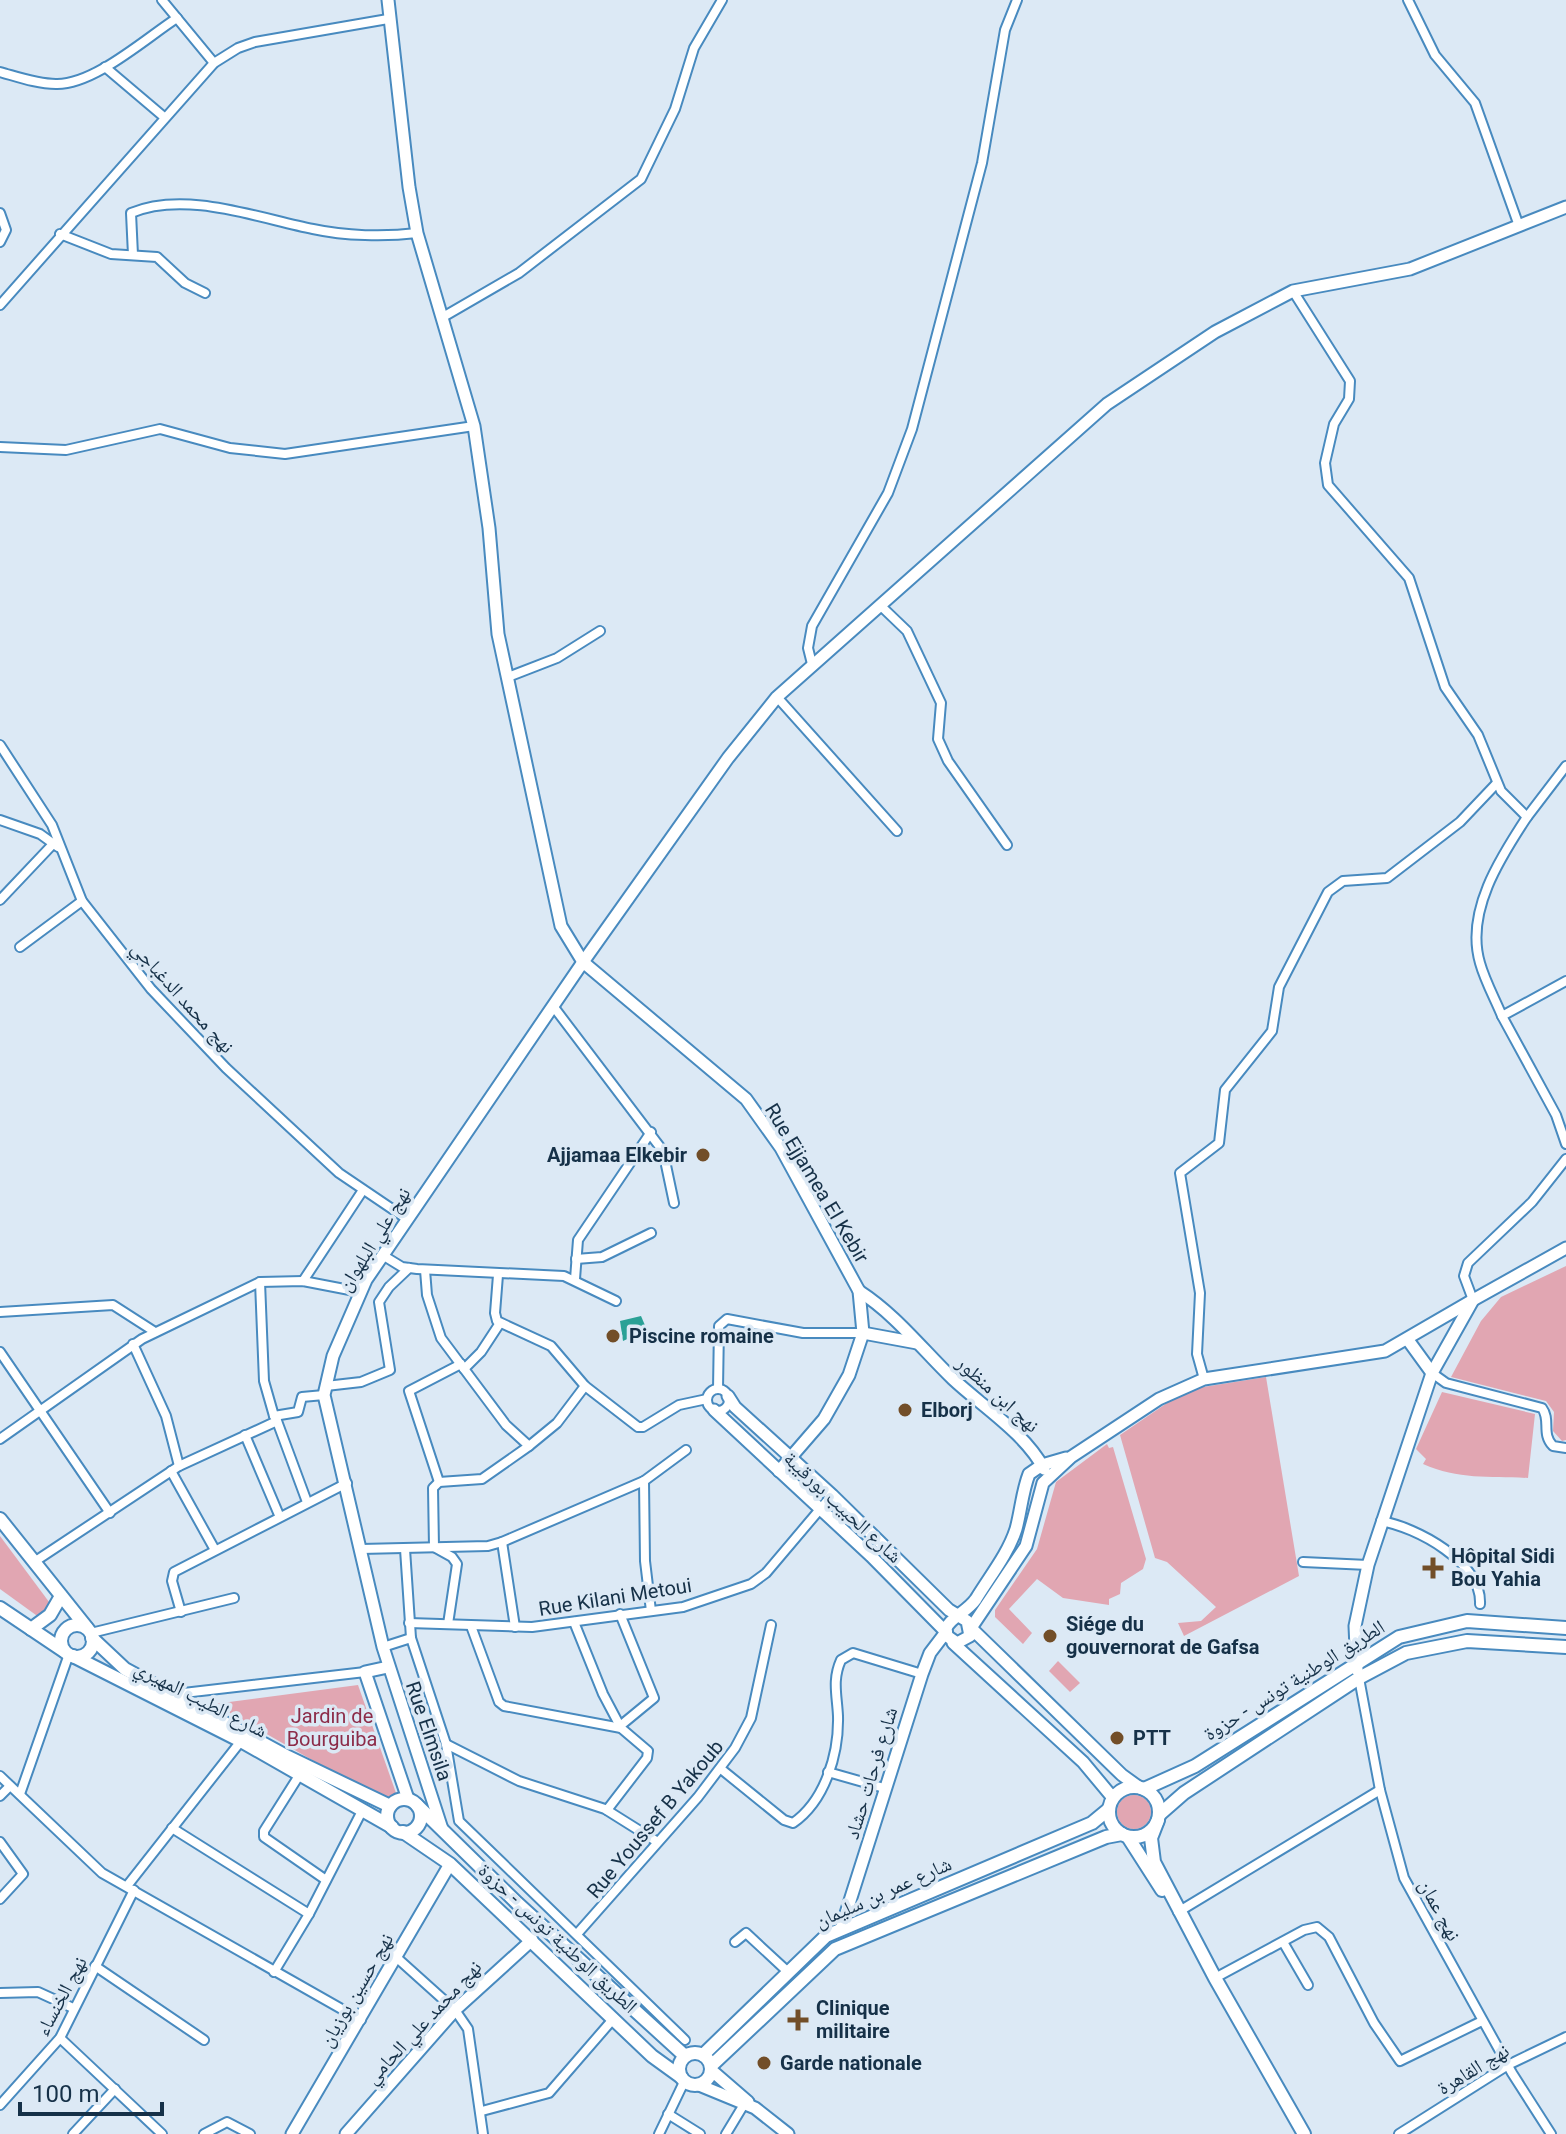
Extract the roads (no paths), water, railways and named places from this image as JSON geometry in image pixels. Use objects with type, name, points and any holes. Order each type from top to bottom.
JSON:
[{"type":"main road","name":"شارع الطيب المهيري","points":[[0,1519],[114,1662],[172,1695],[390,1806]]},
{"type":"main road","points":[[31,1629],[50,1615],[61,1596]]},
{"type":"main road","name":"شارع الطيب المهيري","points":[[0,1608],[69,1654],[241,1741],[397,1829]]},
{"type":"main road","name":"الطريق الوطنية تونس - حزوة","points":[[1142,1788],[1195,1766],[1399,1637],[1444,1624],[1483,1622],[1566,1628]]},
{"type":"main road","points":[[72,1625],[90,1633],[88,1652],[69,1654],[61,1642],[63,1632],[72,1625]]},
{"type":"main road","name":"الطريق الوطنية تونس - حزوة","points":[[1159,1817],[1184,1793],[1359,1678],[1406,1653],[1452,1642],[1566,1647]]},
{"type":"main road","points":[[1178,1912],[1125,1836],[1112,1824],[1111,1804],[1125,1789],[1142,1788],[1158,1802],[1159,1817],[1151,1838],[1153,1855],[1178,1912],[1304,2134]]},
{"type":"main road","points":[[412,1802],[421,1813],[419,1823],[397,1829],[388,1817],[390,1806],[412,1802]]},
{"type":"main road","name":"الطريق الوطنية تونس - حزوة","points":[[412,1802],[685,2056]]},
{"type":"main road","name":"شارع عمر بن سليمان","points":[[708,2064],[715,2047],[813,1946],[841,1929],[1092,1823],[1111,1804]]},
{"type":"main road","points":[[1125,1836],[1146,1834],[1159,1817]]},
{"type":"main road","name":"الطريق الوطنية تونس - حزوة","points":[[397,1829],[450,1864],[652,2056],[683,2080]]},
{"type":"main road","name":"شارع عمر بن سليمان","points":[[708,2064],[835,1949],[1106,1837],[1125,1836]]},
{"type":"main road","points":[[685,2056],[708,2064],[707,2081],[699,2085],[683,2080],[679,2067],[685,2056]]},
{"type":"main road","points":[[1286,2103],[1298,2134]]},
{"type":"street","points":[[162,0],[214,63]]},
{"type":"street","name":"Rue Ejjamea El Kebir","points":[[388,0],[417,233],[474,426],[489,528],[498,634],[557,914],[569,944],[583,962],[746,1099],[781,1148],[859,1291],[863,1333],[837,1400],[779,1471]]},
{"type":"street","points":[[443,317],[519,273],[641,179],[675,109],[694,48],[722,0]]},
{"type":"street","points":[[812,664],[808,648],[812,626],[888,493],[912,429],[982,163],[1005,30],[1017,0]]},
{"type":"street","points":[[1408,0],[1435,55],[1475,103],[1519,226]]},
{"type":"street","points":[[0,72],[56,84],[105,67],[177,18]]},
{"type":"street","points":[[0,305],[214,63],[255,42],[388,19]]},
{"type":"street","points":[[105,67],[164,117]]},
{"type":"street","points":[[133,255],[131,213],[169,207],[230,210],[315,230],[385,235],[417,233]]},
{"type":"street","name":"نهج علي البلهوان","points":[[325,1391],[333,1356],[360,1292],[407,1219],[583,962],[728,758],[777,697],[882,607],[1107,404],[1243,315],[1312,285],[1401,272],[1566,207]]},
{"type":"street","points":[[0,213],[6,230],[0,242]]},
{"type":"street","points":[[60,234],[111,254],[157,257],[185,283],[205,293]]},
{"type":"street","points":[[1293,291],[1350,381],[1349,399],[1334,424],[1327,451],[1328,485],[1409,578],[1445,687],[1478,735],[1504,796],[1527,817]]},
{"type":"street","points":[[0,447],[66,450],[160,429],[230,448],[285,454],[474,426]]},
{"type":"street","points":[[882,607],[907,631],[941,703],[938,739],[948,761],[1007,845]]},
{"type":"street","points":[[508,677],[557,658],[600,631]]},
{"type":"street","points":[[777,697],[897,831]]},
{"type":"street","name":"نهج محمد الدغباجي","points":[[0,745],[52,825],[57,847],[82,901],[151,989],[212,1054],[317,1153],[363,1190],[407,1219]]},
{"type":"street","points":[[1566,766],[1527,817],[1490,884],[1477,926],[1480,962],[1502,1016],[1556,1115],[1566,1144]]},
{"type":"street","points":[[1204,1379],[1197,1354],[1200,1293],[1180,1173],[1219,1143],[1225,1090],[1272,1031],[1284,976],[1328,892],[1350,879],[1387,878],[1460,822],[1497,783]]},
{"type":"street","points":[[0,820],[40,834],[57,847],[0,900]]},
{"type":"street","points":[[20,947],[82,901]]},
{"type":"street","points":[[1502,1016],[1566,981]]},
{"type":"street","points":[[553,1006],[651,1132],[667,1159],[674,1203]]},
{"type":"street","points":[[575,1279],[578,1240],[651,1132]]},
{"type":"street","points":[[1359,1678],[1355,1626],[1368,1565],[1432,1373],[1473,1300],[1464,1276],[1468,1263],[1532,1202],[1566,1159]]},
{"type":"street","points":[[303,1281],[363,1190]]},
{"type":"street","points":[[576,1259],[602,1257],[651,1233]]},
{"type":"street","points":[[1071,1457],[1042,1465],[1029,1474],[1016,1527],[1003,1556],[970,1607],[948,1624],[949,1637],[967,1640],[971,1628],[1026,1546],[1043,1483],[1048,1477],[1071,1457],[1166,1394],[1204,1379],[1365,1357],[1408,1340],[1566,1248]]},
{"type":"street","points":[[384,1256],[409,1268],[425,1270],[575,1279],[616,1301]]},
{"type":"street","points":[[34,1562],[175,1469],[276,1419],[298,1412],[302,1397],[361,1382],[390,1370],[379,1302],[389,1287],[409,1268]]},
{"type":"street","points":[[425,1270],[433,1318],[441,1338],[506,1425],[529,1446]]},
{"type":"street","points":[[498,1275],[495,1313],[500,1323],[551,1346],[585,1386],[638,1427],[691,1400],[727,1406],[723,1392],[719,1326],[727,1319],[803,1333],[863,1333],[918,1343]]},
{"type":"street","points":[[0,1439],[39,1408],[133,1344],[260,1282],[303,1281],[360,1292]]},
{"type":"street","points":[[260,1282],[264,1381],[307,1502]]},
{"type":"street","name":"نهج ابن منظور","points":[[859,1291],[900,1322],[918,1343],[1031,1448],[1048,1477]]},
{"type":"street","points":[[0,1312],[113,1305],[155,1332]]},
{"type":"street","points":[[434,1547],[431,1498],[439,1482],[409,1391],[463,1366],[481,1352],[500,1323]]},
{"type":"street","points":[[1408,1340],[1432,1373],[1446,1383],[1542,1408],[1546,1415],[1547,1438],[1553,1446],[1566,1448]]},
{"type":"street","points":[[133,1344],[166,1416],[175,1469],[215,1550]]},
{"type":"street","points":[[0,1352],[110,1513]]},
{"type":"street","points":[[439,1482],[482,1479],[557,1423],[585,1386]]},
{"type":"street","points":[[325,1391],[388,1667]]},
{"type":"street","points":[[710,1405],[711,1391],[723,1392]]},
{"type":"street","name":"شارع الحبيب بورقيبة","points":[[723,1392],[735,1407],[832,1495],[1122,1775],[1142,1788]]},
{"type":"street","name":"شارع الحبيب بورقيبة","points":[[710,1405],[1083,1762],[1111,1804]]},
{"type":"street","points":[[245,1435],[279,1515]]},
{"type":"street","points":[[361,1549],[502,1542],[644,1481],[686,1450]]},
{"type":"street","points":[[644,1481],[645,1561],[651,1611]]},
{"type":"street","points":[[181,1612],[172,1574],[279,1515],[347,1483]]},
{"type":"street","name":"Rue Kilani Metoui","points":[[409,1623],[515,1627],[683,1607],[751,1584],[766,1573],[832,1495]]},
{"type":"street","points":[[1381,1521],[1427,1536],[1446,1550],[1478,1586],[1480,1604]]},
{"type":"street","points":[[502,1542],[515,1627]]},
{"type":"street","points":[[434,1547],[452,1557],[457,1564],[448,1624]]},
{"type":"street","points":[[405,1549],[411,1638],[446,1744],[459,1821],[685,2040]]},
{"type":"street","points":[[1303,1562],[1368,1565]]},
{"type":"street","points":[[90,1633],[234,1598]]},
{"type":"street","points":[[620,1614],[654,1698],[621,1727]]},
{"type":"street","points":[[574,1622],[603,1694],[621,1727],[649,1754],[607,1810]]},
{"type":"street","name":"Rue Youssef B Yakoub","points":[[577,1934],[721,1769],[751,1718],[771,1625]]},
{"type":"street","points":[[471,1626],[499,1702],[504,1706],[621,1727]]},
{"type":"street","name":"شارع فرحات حشاد","points":[[841,1929],[922,1674],[930,1653],[949,1637]]},
{"type":"street","points":[[383,1647],[411,1638]]},
{"type":"street","points":[[721,1769],[789,1823],[811,1807],[828,1772],[838,1733],[834,1686],[844,1658],[853,1653],[922,1674]]},
{"type":"street","points":[[20,1794],[69,1654]]},
{"type":"street","points":[[996,1680],[1010,1665]]},
{"type":"street","name":"Rue Elmsila","points":[[365,1672],[388,1667],[442,1829]]},
{"type":"street","points":[[172,1695],[365,1672],[412,1802]]},
{"type":"street","name":"نهج عمان","points":[[1359,1678],[1380,1790],[1404,1878],[1482,2021],[1551,2134]]},
{"type":"street","points":[[1034,1715],[1047,1702]]},
{"type":"street","name":"نهج الخنساء","points":[[0,2105],[60,2038],[130,1888],[172,1828],[241,1741]]},
{"type":"street","points":[[446,1744],[519,1781],[607,1810],[656,1841]]},
{"type":"street","points":[[828,1772],[884,1788]]},
{"type":"street","points":[[300,1774],[264,1831],[264,1837],[326,1880]]},
{"type":"street","points":[[0,1776],[92,1864],[361,2020]]},
{"type":"street","points":[[0,1796],[10,1786]]},
{"type":"street","points":[[1178,1912],[1380,1790]]},
{"type":"street","points":[[274,1972],[309,1914],[363,1809]]},
{"type":"street","points":[[172,1828],[309,1914]]},
{"type":"street","points":[[0,1842],[23,1874],[0,1899]]},
{"type":"street","name":"نهج حسين بوزيان","points":[[292,2134],[450,1864]]},
{"type":"street","points":[[1215,1978],[1310,1927],[1324,1930],[1374,2023],[1400,2061],[1410,2060],[1482,2021]]},
{"type":"street","points":[[735,1942],[746,1933],[787,1971]]},
{"type":"street","name":"نهج محمد علي الحامي","points":[[346,2134],[455,2010],[532,1940]]},
{"type":"street","points":[[1283,1942],[1308,1985]]},
{"type":"street","points":[[396,1957],[455,2010],[468,2029],[483,2134]]},
{"type":"street","points":[[95,1966],[204,2040]]},
{"type":"street","points":[[0,1993],[38,1992],[73,2008]]},
{"type":"street","points":[[482,2111],[549,2093],[614,2018]]},
{"type":"street","name":"نهج القاهرة","points":[[1399,2134],[1508,2065],[1566,2037]]},
{"type":"street","points":[[60,2038],[162,2134]]},
{"type":"street","points":[[708,2064],[748,2104],[788,2134]]},
{"type":"street","points":[[659,2134],[683,2080]]},
{"type":"street","points":[[699,2085],[748,2104]]},
{"type":"street","points":[[73,2134],[115,2089]]},
{"type":"street","points":[[726,2134],[748,2104]]},
{"type":"street","points":[[668,2114],[700,2134]]},
{"type":"street","points":[[204,2134],[227,2122],[250,2134]]},
{"type":"place","name":"Ajjamaa Elkebir","points":[[703,1155]]},
{"type":"place","name":"Piscine romaine","points":[[613,1336]]},
{"type":"place","name":"Elborj","points":[[905,1410]]},
{"type":"place","name":"Hôpital Sidi Bou Yahia","points":[[1433,1568]]},
{"type":"place","name":"Siége du gouvernorat de Gafsa","points":[[1050,1636]]},
{"type":"place","name":"PTT","points":[[1117,1738]]},
{"type":"place","name":"Clinique militaire","points":[[798,2020]]},
{"type":"place","name":"Garde nationale","points":[[764,2063]]},
{"type":"park label","name":"Jardin de Bourguiba","points":[[332,1728]]}]
